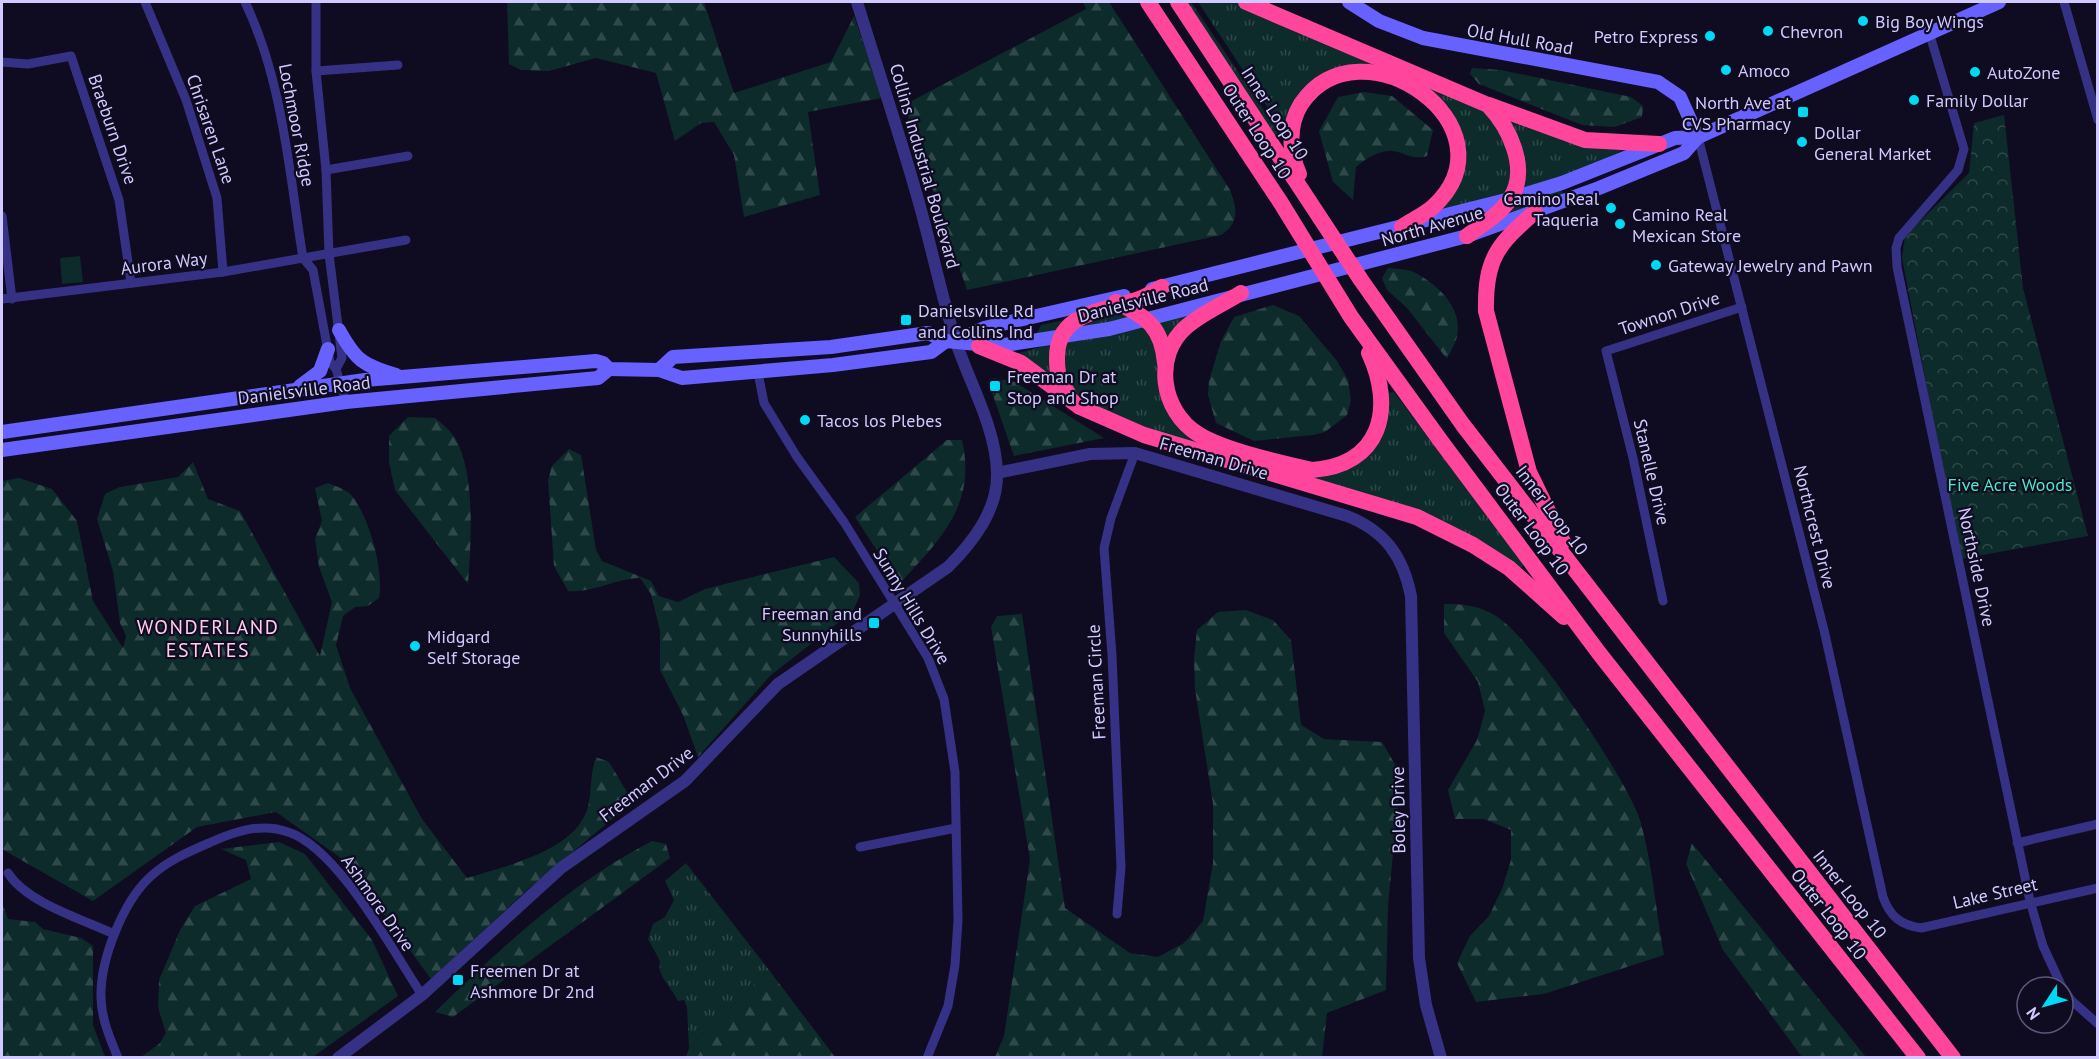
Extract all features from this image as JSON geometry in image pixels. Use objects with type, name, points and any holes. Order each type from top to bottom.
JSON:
[{"type":"highway","name":"Outer Loop 10","points":[[1148,2],[1281,203],[1351,317],[1599,653],[1918,1058]]},
{"type":"highway","name":"Inner Loop 10","points":[[1178,2],[1319,216],[1463,425],[1953,1058]]},
{"type":"highway","points":[[1246,2],[1488,105],[1585,140],[1659,144]]},
{"type":"highway","points":[[1319,216],[1295,165],[1291,135],[1293,121],[1303,102],[1318,85],[1332,76],[1364,70],[1400,81],[1424,93],[1444,112],[1455,131],[1459,155],[1457,166],[1444,195],[1433,207],[1395,229]]},
{"type":"highway","points":[[1467,236],[1510,199],[1516,178],[1515,147],[1505,126],[1488,105]]},
{"type":"highway","points":[[1535,212],[1504,239],[1491,263],[1486,287],[1488,324],[1529,472],[1554,528],[1617,626]]},
{"type":"highway","points":[[1080,407],[1060,383],[1057,372],[1056,351],[1069,324],[1082,315],[1115,301],[1141,298],[1162,287]]},
{"type":"highway","points":[[1241,293],[1186,326],[1172,346],[1165,379],[1171,402],[1184,422],[1199,435],[1312,470],[1325,469],[1347,461],[1363,449],[1375,432],[1382,409],[1383,396],[1377,372],[1351,317]]},
{"type":"highway","points":[[1115,301],[1146,319],[1155,329],[1163,345],[1166,367]]},
{"type":"highway","points":[[979,346],[1021,363],[1080,407],[1144,435],[1417,517],[1473,545],[1509,568],[1599,653]]},
{"type":"main road","name":"Old Hull Road","points":[[1349,2],[1379,21],[1423,38],[1658,82],[1680,97],[1698,137]]},
{"type":"main road","name":"North Avenue","points":[[1328,245],[1510,199],[1562,183],[1675,138],[1698,137],[1999,2]]},
{"type":"main road","name":"North Avenue","points":[[1337,270],[1467,236],[1535,212],[1684,153],[1698,137]]},
{"type":"main road","name":"Danielsville Road","points":[[1162,287],[1328,245]]},
{"type":"main road","name":"Danielsville Road","points":[[659,370],[673,357],[831,347],[928,333],[951,341],[979,346],[1060,339],[1337,270]]},
{"type":"main road","name":"Danielsville Road","points":[[2,450],[346,402],[598,378],[609,369],[659,370],[682,378],[758,373],[931,352],[984,328],[1115,301]]},
{"type":"main road","points":[[339,330],[351,353],[360,362],[404,377]]},
{"type":"main road","points":[[294,390],[316,376],[323,365],[328,349]]},
{"type":"main road","name":"Danielsville Road","points":[[2,432],[341,383],[596,361],[603,363],[609,369]]},
{"type":"street","name":"Chrisaren Lane","points":[[145,2],[186,100],[217,198],[223,272]]},
{"type":"street","name":"Lochmoor Ridge","points":[[245,2],[257,26],[274,78],[303,258],[313,270],[330,363],[336,369],[346,402]]},
{"type":"street","points":[[316,2],[316,71],[326,170],[329,254],[342,358],[336,369]]},
{"type":"street","name":"Collins Industrial Boulevard","points":[[857,2],[915,188],[951,341]]},
{"type":"street","points":[[2064,2],[2097,120]]},
{"type":"street","name":"Northside Drive","points":[[1929,32],[1964,149],[1963,160],[1958,170],[1899,238],[1896,248],[1898,267],[2030,901],[2043,946],[2057,975]]},
{"type":"street","name":"Braeburn Drive","points":[[2,62],[28,63],[71,56],[119,200],[131,284]]},
{"type":"street","points":[[316,71],[398,65]]},
{"type":"street","name":"Northcrest Drive","points":[[1698,137],[1824,630],[1882,897],[1888,912],[1900,922]]},
{"type":"street","points":[[326,170],[408,156]]},
{"type":"street","points":[[2,216],[7,299]]},
{"type":"street","name":"Aurora Way","points":[[7,299],[223,272],[406,240]]},
{"type":"street","name":"Townon Drive","points":[[1606,351],[1742,307]]},
{"type":"street","name":"Freeman Drive","points":[[338,1058],[422,994],[546,880],[659,801],[698,770],[778,684],[948,567],[967,547],[981,527],[988,511],[996,491],[997,473],[988,428],[951,341]]},
{"type":"street","name":"Stanelle Drive","points":[[1606,351],[1633,458],[1663,601]]},
{"type":"street","name":"Sunny Hills Drive","points":[[758,373],[764,403],[844,522],[928,658],[944,699],[956,772],[958,920],[955,965],[948,1006],[927,1058]]},
{"type":"street","name":"Freeman Drive","points":[[997,473],[1090,454],[1135,453],[1360,521],[1382,536],[1401,562]]},
{"type":"street","name":"Freeman Circle","points":[[1117,914],[1121,867],[1112,655],[1104,548],[1111,518],[1135,453]]},
{"type":"street","name":"Boley Drive","points":[[1401,562],[1411,596],[1419,957],[1423,994],[1441,1058]]},
{"type":"street","points":[[2017,843],[2097,824]]},
{"type":"street","name":"Ashmore Drive","points":[[118,1058],[106,1027],[100,996],[114,934],[138,889],[166,864],[220,838],[252,829],[270,828],[289,832],[321,852],[342,874],[422,994]]},
{"type":"street","points":[[860,847],[956,828]]},
{"type":"street","points":[[8,873],[17,886],[30,896],[114,934]]},
{"type":"street","name":"Lake Street","points":[[1900,922],[1921,928],[2030,901],[2097,888]]},
{"type":"street","name":"Northside Drive","points":[[2075,1004],[2097,1024]]},
{"type":"green space","points":[[507,2],[704,2],[734,93],[831,62],[854,16],[882,98],[808,112],[820,195],[744,217],[734,155],[714,122],[701,123],[675,141],[656,73],[596,58],[549,71],[521,70],[509,64]]},
{"type":"green space","points":[[1083,2],[1109,2],[1230,190],[1235,209],[1234,220],[1221,235],[967,290],[904,105],[1086,9]]},
{"type":"green space","points":[[1186,2],[1191,2],[1270,119],[1274,117],[1198,2],[1238,2],[1486,110],[1514,158],[1508,193],[1433,213],[1463,169],[1465,158],[1461,131],[1449,107],[1433,93],[1339,69],[1286,135],[1277,138]]},
{"type":"green space","points":[[1472,68],[1501,70],[1631,97],[1643,106],[1642,117],[1615,127],[1582,125],[1479,84],[1470,74]]},
{"type":"green space","points":[[1364,92],[1392,96],[1433,130],[1427,156],[1411,157],[1395,151],[1385,151],[1372,156],[1356,167],[1353,200],[1333,182],[1319,131],[1338,97]]},
{"type":"green space","name":"Five Acre Woods","points":[[2004,115],[2023,288],[2088,536],[1960,559],[1902,258],[1905,236],[1969,173],[1974,123]]},
{"type":"green space","points":[[1505,117],[1621,149],[1621,151],[1578,172],[1517,192]]},
{"type":"green space","points":[[1561,189],[1563,194],[1513,215],[1503,213],[1511,205]]},
{"type":"green space","points":[[80,256],[83,282],[62,284],[60,258]]},
{"type":"green space","points":[[1388,268],[1416,273],[1448,299],[1458,326],[1456,340],[1447,359],[1407,308],[1387,290],[1382,278]]},
{"type":"green space","points":[[1273,305],[1299,316],[1337,361],[1348,380],[1351,401],[1347,415],[1325,432],[1254,441],[1216,423],[1208,395],[1209,381],[1221,341],[1234,317]]},
{"type":"green space","points":[[1204,309],[1169,344],[1155,322]]},
{"type":"green space","points":[[1114,311],[1130,317],[1075,330]]},
{"type":"green space","points":[[1065,320],[1059,332],[1037,333],[1041,325]]},
{"type":"green space","points":[[1145,325],[1151,330],[1178,421],[1292,470],[1357,460],[1387,393],[1394,392],[1524,565],[1520,570],[1492,551],[1146,430],[1093,408],[1066,385],[1063,343]]},
{"type":"green space","points":[[1051,344],[1057,380],[1015,354]]},
{"type":"green space","points":[[993,378],[1015,382],[1104,438],[1014,456],[991,390]]},
{"type":"green space","points":[[408,417],[435,418],[453,435],[462,453],[469,489],[470,509],[468,584],[395,490],[389,462],[389,436]]},
{"type":"green space","points":[[947,440],[962,440],[965,463],[964,484],[959,503],[952,520],[941,536],[899,584],[855,517]]},
{"type":"green space","points":[[569,449],[581,455],[596,550],[602,561],[651,581],[659,596],[678,602],[705,589],[834,557],[859,583],[860,595],[853,611],[771,675],[698,757],[683,715],[660,670],[660,631],[651,594],[640,578],[586,590],[568,591],[554,566],[548,480],[552,466]]},
{"type":"green space","points":[[193,462],[208,499],[240,511],[320,656],[332,602],[319,567],[315,539],[322,521],[315,488],[328,483],[338,487],[350,494],[359,506],[374,545],[379,573],[379,598],[368,606],[355,607],[343,616],[336,645],[350,688],[422,819],[467,878],[537,855],[569,835],[581,822],[588,807],[596,757],[609,762],[633,802],[528,889],[431,979],[345,861],[276,812],[197,827],[93,901],[2,849],[2,481],[19,478],[52,489],[77,521],[93,601],[123,648],[126,636],[120,623],[113,571],[97,519],[105,494],[120,487],[178,477]]},
{"type":"green space","points":[[1444,604],[1483,609],[1512,629],[1554,679],[1598,743],[1632,800],[1640,820],[1651,869],[1664,955],[1544,994],[1476,1002],[1457,963],[1470,936],[1489,916],[1502,889],[1511,860],[1511,830],[1484,819],[1455,819],[1448,790],[1477,740],[1485,711],[1478,682],[1444,633]]},
{"type":"green space","points":[[1246,610],[1273,620],[1291,640],[1301,725],[1324,739],[1382,742],[1396,766],[1399,794],[1388,905],[1386,990],[1327,1013],[1322,1057],[995,1057],[1004,1036],[1030,859],[991,627],[997,616],[1022,614],[1065,908],[1130,953],[1158,957],[1184,943],[1203,921],[1213,863],[1213,804],[1195,689],[1194,659],[1197,630],[1218,612]]},
{"type":"green space","points":[[652,841],[666,844],[670,858],[453,1017],[435,1012],[538,918],[592,877]]},
{"type":"green space","points":[[279,842],[305,854],[372,940],[398,996],[313,1057],[141,1057],[159,1044],[166,1033],[158,1007],[159,980],[180,930],[195,906],[251,879],[246,860],[221,849]]},
{"type":"green space","points":[[1692,843],[1866,1057],[1802,1057],[1723,950],[1686,864]]},
{"type":"green space","points":[[686,863],[769,970],[689,1048],[687,1007],[684,1000],[678,1001],[662,976],[660,961],[648,939],[653,924],[665,917],[674,900],[665,881]]},
{"type":"green space","points":[[2,903],[8,919],[35,922],[43,929],[81,938],[93,946],[93,1025],[105,1057],[2,1057]]},
{"type":"green space","points":[[769,970],[835,1057],[686,1057],[689,1048]]},
{"type":"place","name":"Big Boy Wings","points":[[1863,21]]},
{"type":"place","name":"Chevron","points":[[1768,31]]},
{"type":"place","name":"Petro Express","points":[[1710,36]]},
{"type":"place","name":"Amoco","points":[[1726,70]]},
{"type":"place","name":"AutoZone","points":[[1975,72]]},
{"type":"place","name":"Family Dollar","points":[[1914,100]]},
{"type":"place","name":"North Ave at CVS Pharmacy","points":[[1803,112]]},
{"type":"place","name":"Dollar General Market","points":[[1802,142]]},
{"type":"place","name":"Camino Real Taqueria","points":[[1611,208]]},
{"type":"place","name":"Camino Real Mexican Store","points":[[1620,224]]},
{"type":"place","name":"Gateway Jewelry and Pawn","points":[[1656,265]]},
{"type":"place","name":"Danielsville Rd and Collins Ind","points":[[906,320]]},
{"type":"place","name":"Freeman Dr at Stop and Shop","points":[[995,386]]},
{"type":"place","name":"Tacos los Plebes","points":[[805,420]]},
{"type":"place","name":"Freeman and Sunnyhills","points":[[874,623]]},
{"type":"place","name":"Midgard Self Storage","points":[[415,646]]},
{"type":"place","name":"Freemen Dr at Ashmore Dr 2nd","points":[[458,980]]},
{"type":"district","name":"WONDERLAND ESTATES","points":[[208,638]]}]
